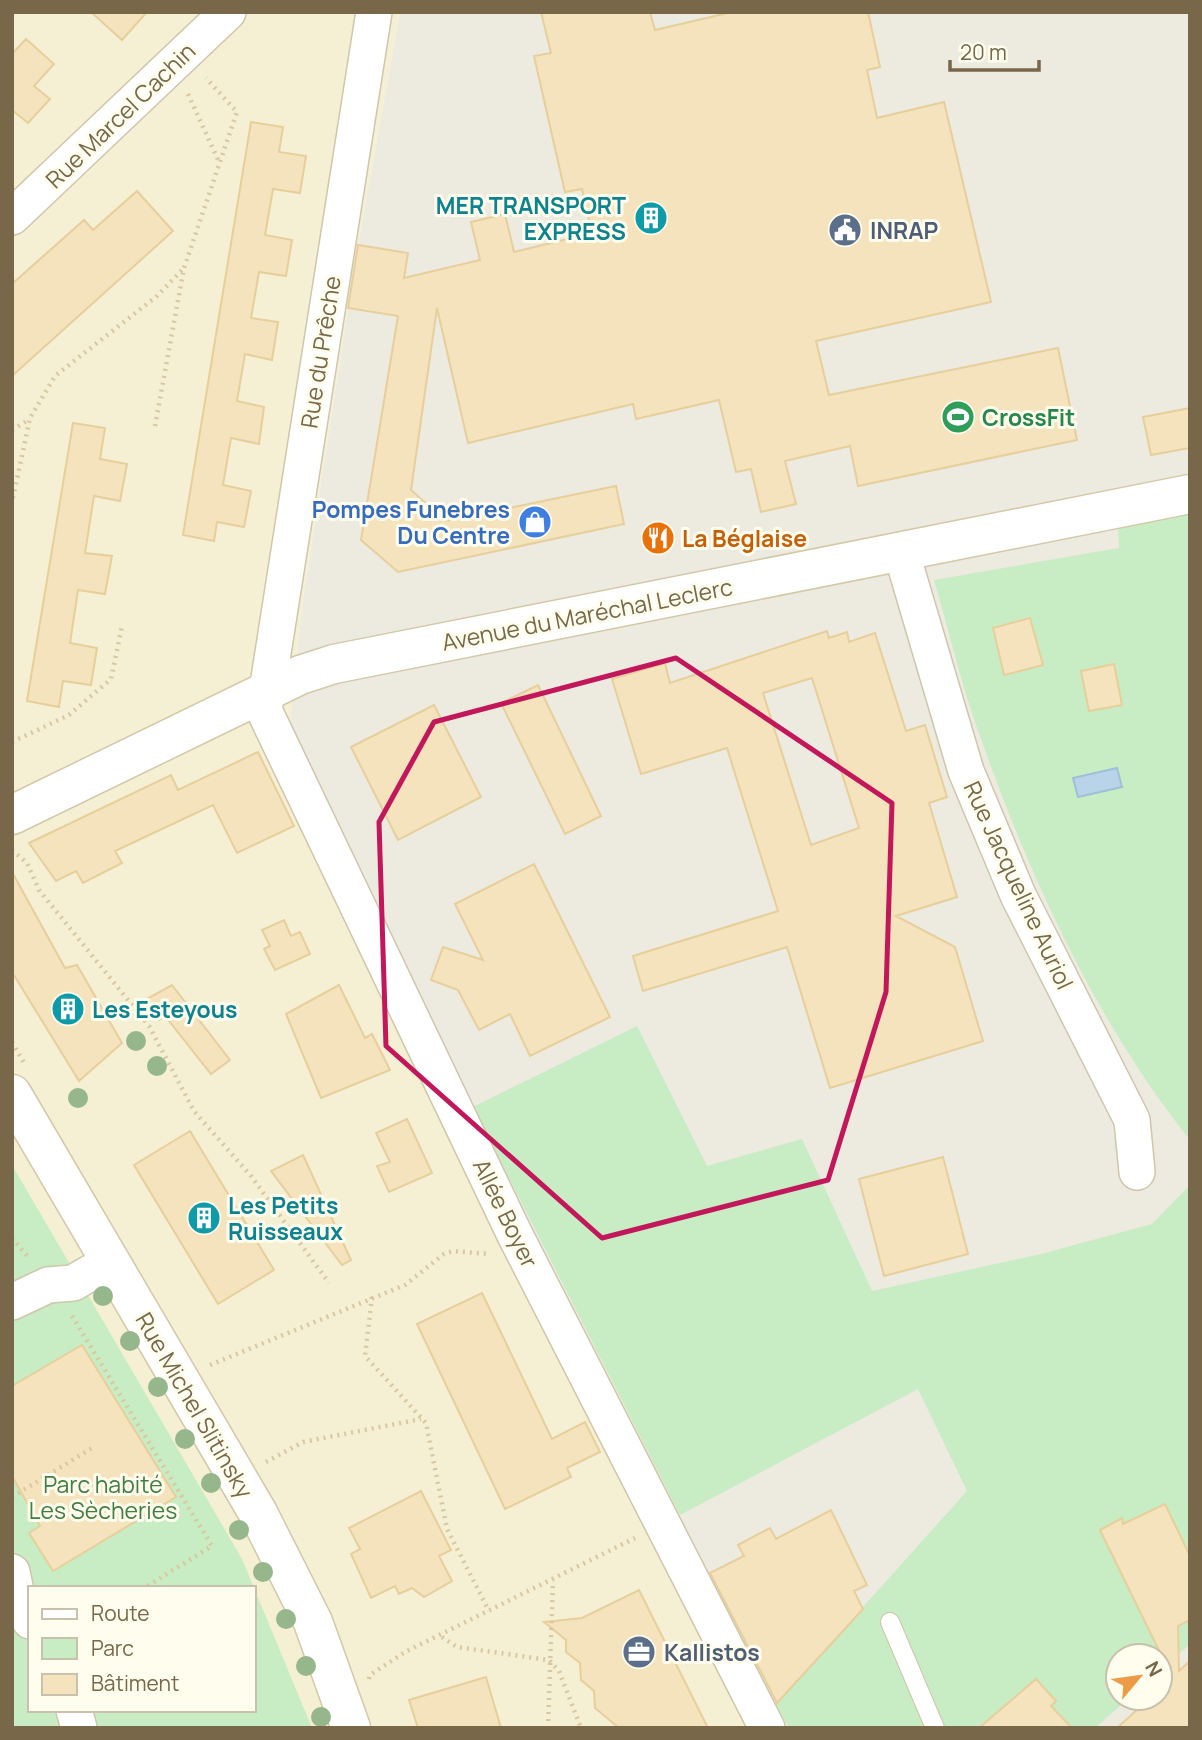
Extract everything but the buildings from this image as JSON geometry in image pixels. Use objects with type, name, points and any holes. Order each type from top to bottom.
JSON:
[{"type":"street","name":"Rue Marcel Cachin","points":[[12,217],[228,12]]},
{"type":"street","name":"Rue du Prêche","points":[[267,691],[374,12]]},
{"type":"street","name":"Avenue du Maréchal Leclerc","points":[[12,815],[267,691],[334,664],[1190,494]]},
{"type":"street","name":"Rue Jacqueline Auriol","points":[[901,551],[966,771],[1018,895],[1132,1120],[1137,1172]]},
{"type":"street","name":"Allée Boyer","points":[[267,691],[264,710],[268,720],[519,1242],[766,1728]]},
{"type":"street","name":"Rue Michel Slitinsky","points":[[12,1094],[258,1513],[313,1622],[351,1728]]},
{"type":"street","points":[[12,1301],[48,1285],[73,1283],[111,1261]]},
{"type":"street","points":[[12,1572],[19,1606],[28,1618]]},
{"type":"lane","points":[[891,1622],[935,1728]]},
{"type":"path","points":[[179,59],[220,163]]},
{"type":"path","points":[[155,426],[184,268],[237,112],[179,59]]},
{"type":"path","points":[[13,498],[30,418],[55,376],[157,296],[184,268]]},
{"type":"path","points":[[12,430],[30,418]]},
{"type":"path","points":[[12,742],[69,715],[111,679],[122,626]]},
{"type":"path","points":[[12,850],[27,863],[39,890],[149,1026],[194,1111],[251,1176],[329,1283]]},
{"type":"path","points":[[12,1238],[86,1335],[212,1546],[147,1586]]},
{"type":"path","points":[[202,1368],[405,1285],[444,1254],[453,1251],[486,1255],[519,1242]]},
{"type":"path","points":[[372,1297],[365,1356],[426,1423],[447,1529],[489,1611]]},
{"type":"path","points":[[259,1465],[303,1442],[422,1419]]},
{"type":"path","points":[[12,1497],[92,1448]]},
{"type":"path","points":[[367,1684],[370,1675],[405,1653],[663,1524]]},
{"type":"path","points":[[548,1728],[551,1704],[549,1660],[553,1581]]},
{"type":"path","points":[[441,1637],[457,1647],[549,1660],[559,1671],[581,1728]]},
{"type":"highlighted area","points":[[676,658],[892,803],[886,992],[828,1180],[602,1238],[386,1046],[379,822],[434,722]]},
{"type":"shaded area","points":[[12,12],[400,12],[358,245],[302,606],[291,729],[510,1184],[791,1728],[12,1728]]},
{"type":"shaded area","points":[[400,12],[1190,12],[1190,1728],[789,1728],[510,1184],[290,729],[302,606],[358,245]]},
{"type":"green space","points":[[1190,512],[1190,1140],[1123,1044],[1093,993],[1040,887],[1016,832],[975,722],[934,580],[1119,548],[1118,526]]},
{"type":"green space","points":[[637,1026],[707,1166],[802,1139],[872,1291],[1041,1254],[1152,1224],[1190,1185],[1190,1644],[1174,1658],[1174,1642],[1104,1642],[1104,1712],[1113,1712],[1095,1728],[789,1728],[776,1704],[967,1491],[918,1389],[680,1515],[473,1107]]},
{"type":"green space","name":"Parc habité Les Sècheries","points":[[12,1165],[242,1559],[253,1586],[28,1586],[28,1712],[256,1712],[256,1593],[312,1728],[12,1728]]},
{"type":"water","points":[[1117,768],[1122,787],[1078,797],[1073,778]]},
{"type":"place","name":"MER TRANSPORT EXPRESS","points":[[651,218]]},
{"type":"place","name":"INRAP","points":[[845,230]]},
{"type":"place","name":"CrossFit","points":[[958,417]]},
{"type":"place","name":"Pompes Funebres Du Centre","points":[[535,522]]},
{"type":"place","name":"La Béglaise","points":[[658,538]]},
{"type":"place","name":"Les Esteyous","points":[[68,1009]]},
{"type":"place","name":"Les Petits Ruisseaux","points":[[204,1218]]},
{"type":"place","name":"Kallistos","points":[[639,1652]]}]
